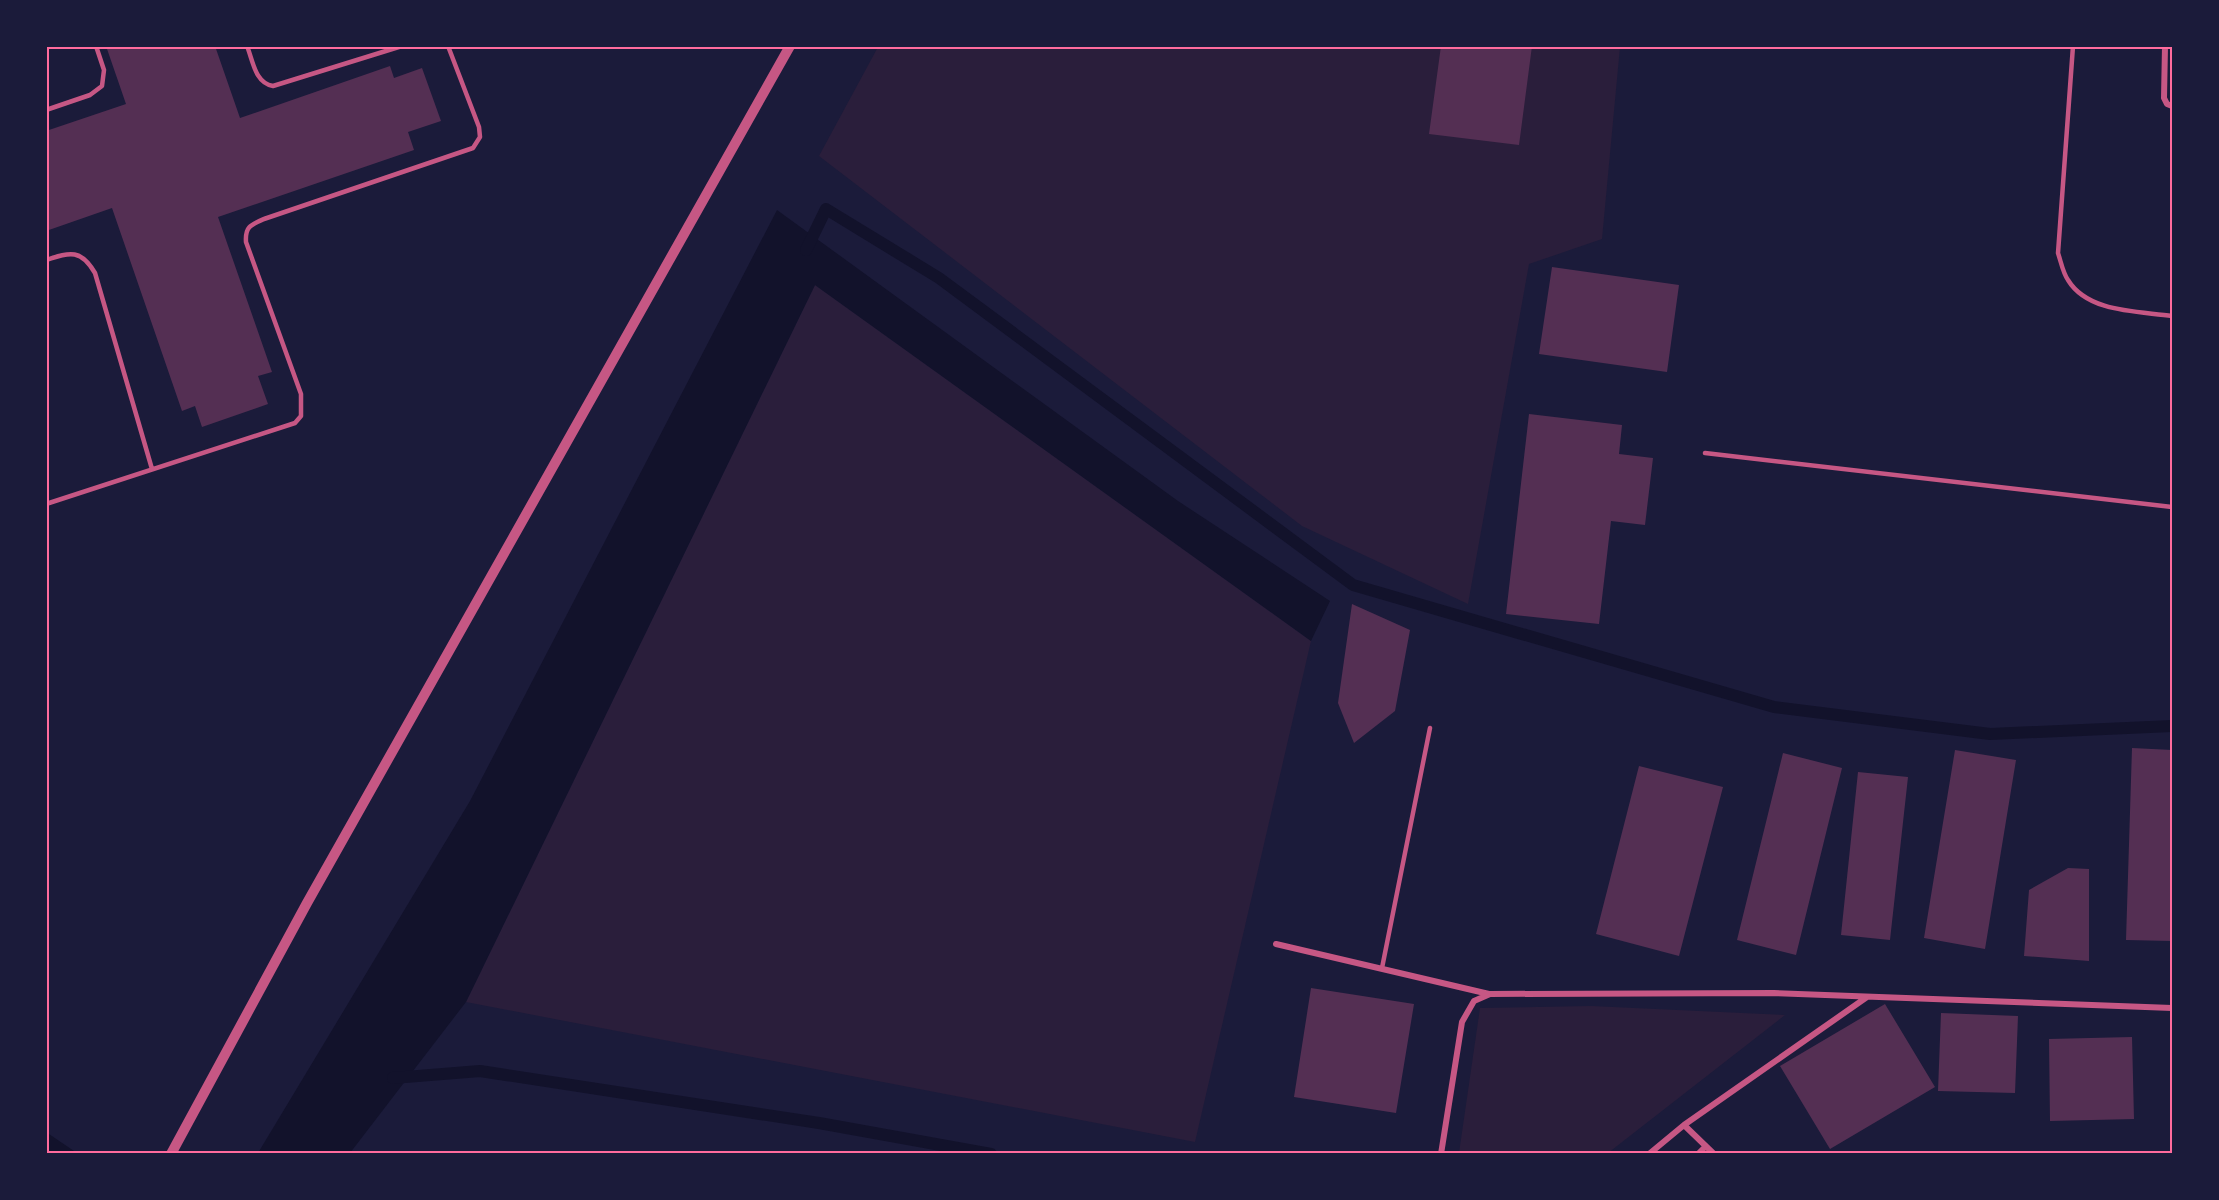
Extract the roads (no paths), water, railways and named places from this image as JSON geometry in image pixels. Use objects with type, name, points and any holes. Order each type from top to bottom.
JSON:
[{"type":"street","points":[[171,1154],[307,903],[790,46]]},
{"type":"street","points":[[2165,46],[2164,98],[2167,104],[2172,106]]},
{"type":"street","points":[[1276,944],[1490,994],[1762,993],[2172,1008]]},
{"type":"street","points":[[1442,1154],[1462,1022],[1474,1001],[1490,994]]},
{"type":"street","points":[[1649,1154],[1684,1125],[1868,997]]},
{"type":"street","points":[[1684,1125],[1714,1154]]},
{"type":"street","points":[[1698,1154],[1706,1146]]},
{"type":"lane","points":[[46,110],[90,95],[102,86],[104,70],[96,46]]},
{"type":"lane","points":[[247,46],[260,80],[266,85],[273,86],[402,46]]},
{"type":"lane","points":[[46,504],[295,423],[301,416],[301,394],[246,242],[245,231],[248,226],[264,219],[473,148],[480,138],[479,127],[448,46]]},
{"type":"lane","points":[[2073,46],[2058,253],[2067,280],[2083,297],[2104,306],[2172,316]]},
{"type":"lane","points":[[46,260],[73,253],[82,256],[94,273],[152,470]]},
{"type":"lane","points":[[1705,453],[2172,507]]},
{"type":"lane","points":[[1382,968],[1430,728]]},
{"type":"waterway","points":[[806,250],[826,209],[939,278],[1353,585],[1774,707],[1990,734],[2172,726]]},
{"type":"waterway","points":[[393,1078],[480,1071],[819,1123],[991,1154]]}]
